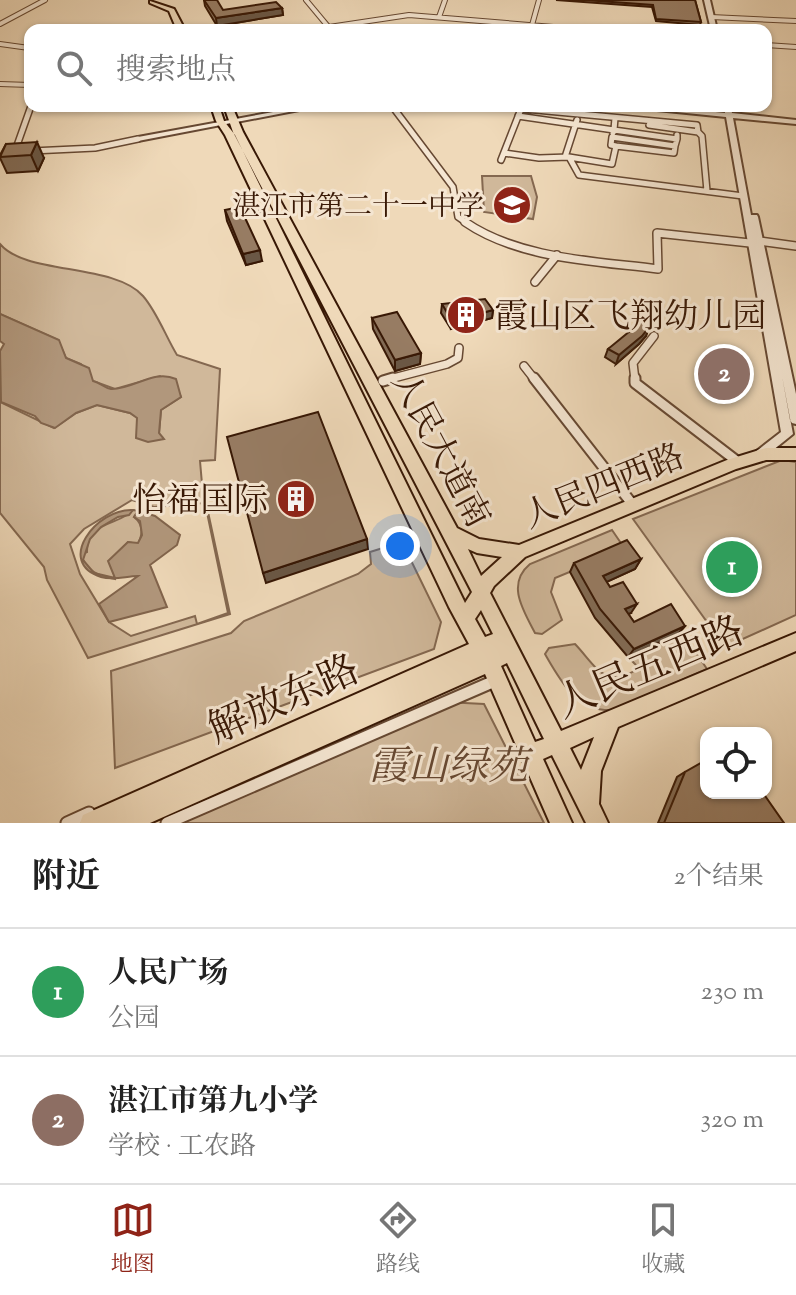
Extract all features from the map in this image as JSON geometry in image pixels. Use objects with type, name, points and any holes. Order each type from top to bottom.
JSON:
[{"type":"main road","points":[[149,1],[176,0],[185,24]]},
{"type":"main road","points":[[149,1],[172,10],[178,24]]},
{"type":"main road","name":"人民大道南","points":[[227,118],[451,533],[592,814]]},
{"type":"main road","name":"人民大道南","points":[[227,118],[230,135],[465,620],[486,657],[561,823]]},
{"type":"main road","name":"人民四西路","points":[[465,620],[479,591],[519,552],[748,459],[779,452],[796,454]]},
{"type":"main road","points":[[451,533],[477,546],[519,552]]},
{"type":"main road","name":"解放东路","points":[[126,823],[508,645]]},
{"type":"main road","name":"人民五西路","points":[[529,755],[794,646]]},
{"type":"main road","name":"解放东路","points":[[91,823],[486,657]]},
{"type":"main road","points":[[592,814],[591,771],[611,720]]},
{"type":"street","points":[[0,24],[45,0]]},
{"type":"street","points":[[306,0],[327,24]]},
{"type":"street","points":[[439,17],[445,0]]},
{"type":"street","points":[[532,24],[539,0]]},
{"type":"street","points":[[705,0],[713,24]]},
{"type":"street","points":[[705,0],[707,24]]},
{"type":"street","points":[[354,24],[409,15],[520,24]]},
{"type":"street","points":[[711,17],[796,21]]},
{"type":"street","points":[[779,20],[783,27]]},
{"type":"street","points":[[0,44],[24,47]]},
{"type":"street","points":[[772,45],[796,47]]},
{"type":"street","points":[[0,84],[24,85]]},
{"type":"street","points":[[15,152],[29,112]]},
{"type":"street","points":[[0,154],[95,148],[264,112]]},
{"type":"street","points":[[227,118],[272,112]]},
{"type":"street","points":[[397,112],[453,187],[458,217],[467,225],[557,255],[658,269],[657,233],[796,246]]},
{"type":"street","points":[[520,112],[503,157],[567,157],[612,164],[616,146]]},
{"type":"street","points":[[563,112],[615,120],[697,125],[702,136],[707,191]]},
{"type":"street","points":[[728,112],[796,120]]},
{"type":"street","points":[[654,336],[633,363],[635,383],[748,459],[787,434],[757,243],[743,196],[728,112]]},
{"type":"street","points":[[728,112],[796,420]]},
{"type":"street","points":[[567,157],[577,114]]},
{"type":"street","points":[[518,116],[676,142]]},
{"type":"street","points":[[615,120],[611,145],[616,146],[674,153],[677,130]]},
{"type":"street","points":[[649,123],[698,132]]},
{"type":"street","points":[[567,157],[579,175],[743,196]]},
{"type":"street","points":[[535,282],[557,255]]},
{"type":"street","points":[[383,381],[447,364],[458,358],[459,348]]},
{"type":"street","points":[[524,366],[633,505]]},
{"type":"street","points":[[67,823],[486,657]]},
{"type":"street","points":[[167,823],[486,657]]},
{"type":"green space","points":[[482,176],[531,176],[537,197],[533,219],[484,212]]},
{"type":"green space","points":[[0,244],[12,254],[29,261],[92,273],[130,286],[148,302],[177,355],[220,369],[215,460],[200,461],[202,484],[230,614],[88,658],[47,580],[44,567],[0,513],[0,402],[54,428],[76,413],[97,405],[130,413],[138,418],[138,428],[163,438],[159,434],[161,410],[181,397],[177,389],[160,376],[115,389],[93,381],[81,364],[66,358],[58,340],[0,314]],"holes":[[[132,500],[154,507],[205,503],[228,613],[197,624],[195,616],[131,636],[109,622],[80,574],[70,544],[84,529]]]},
{"type":"green space","points":[[782,460],[796,462],[796,615],[725,647],[633,519]]},
{"type":"green space","points":[[133,510],[138,511],[134,517],[141,529],[138,544],[128,542],[116,554],[115,579],[94,572],[83,560],[82,554],[87,552],[92,534]]},
{"type":"green space","points":[[612,530],[625,549],[555,578],[551,592],[562,620],[542,634],[535,633],[519,597],[519,580],[523,572],[530,564]]},
{"type":"green space","points":[[402,542],[441,622],[434,649],[115,768],[111,671],[231,633],[244,621],[358,574],[371,564],[370,552]]},
{"type":"green space","points":[[682,632],[707,669],[613,710],[589,706],[580,701],[564,685],[545,654],[549,648],[575,644],[602,673],[618,677],[639,668],[628,657]]},
{"type":"green space","name":"霞山绿苑","points":[[445,702],[484,704],[544,823],[173,823]]},
{"type":"shaded area","points":[[0,314],[59,340],[66,358],[89,368],[93,381],[109,388],[159,376],[176,379],[181,397],[161,410],[159,433],[164,439],[148,442],[136,438],[137,418],[130,413],[97,405],[76,413],[55,428],[1,402],[0,351],[4,344],[0,341]]},
{"type":"shaded area","points":[[133,510],[129,515],[118,517],[101,527],[90,539],[83,560],[94,573],[115,578],[101,577],[88,570],[81,560],[81,549],[86,538],[106,518]]},
{"type":"shaded area","points":[[138,511],[155,516],[180,535],[177,545],[150,565],[167,607],[109,622],[99,604],[138,576],[115,578],[108,561],[128,542],[138,543],[142,535],[140,521],[134,517]]},
{"type":"building","points":[[204,0],[217,0],[223,10],[276,2],[282,8],[216,18]]},
{"type":"building","points":[[585,0],[695,0],[701,22],[656,19],[653,5]]},
{"type":"building","points":[[37,142],[31,155],[0,157],[6,144]]},
{"type":"building","points":[[240,207],[260,250],[243,254],[225,210]]},
{"type":"building","points":[[485,299],[493,310],[452,321],[442,304]]},
{"type":"building","points":[[397,312],[421,353],[395,360],[372,318]]},
{"type":"building","points":[[641,322],[649,327],[619,355],[608,349]]},
{"type":"building","name":"怡福国际","points":[[318,412],[367,539],[263,573],[227,437]]},
{"type":"building","points":[[627,540],[641,559],[603,576],[610,587],[623,582],[637,604],[625,609],[634,622],[671,604],[685,626],[634,649],[600,609],[574,563]]},
{"type":"building","points":[[700,763],[700,799],[767,799],[784,823],[664,823],[685,772]]},
{"type":"place","name":"湛江市第二十一中学","points":[[512,205]]},
{"type":"place","name":"霞山区飞翔幼儿园","points":[[466,315]]},
{"type":"place","name":"湛江市第九小学","points":[[724,374]]},
{"type":"place","name":"怡福国际","points":[[296,499]]},
{"type":"place","name":"人民广场","points":[[732,567]]}]
